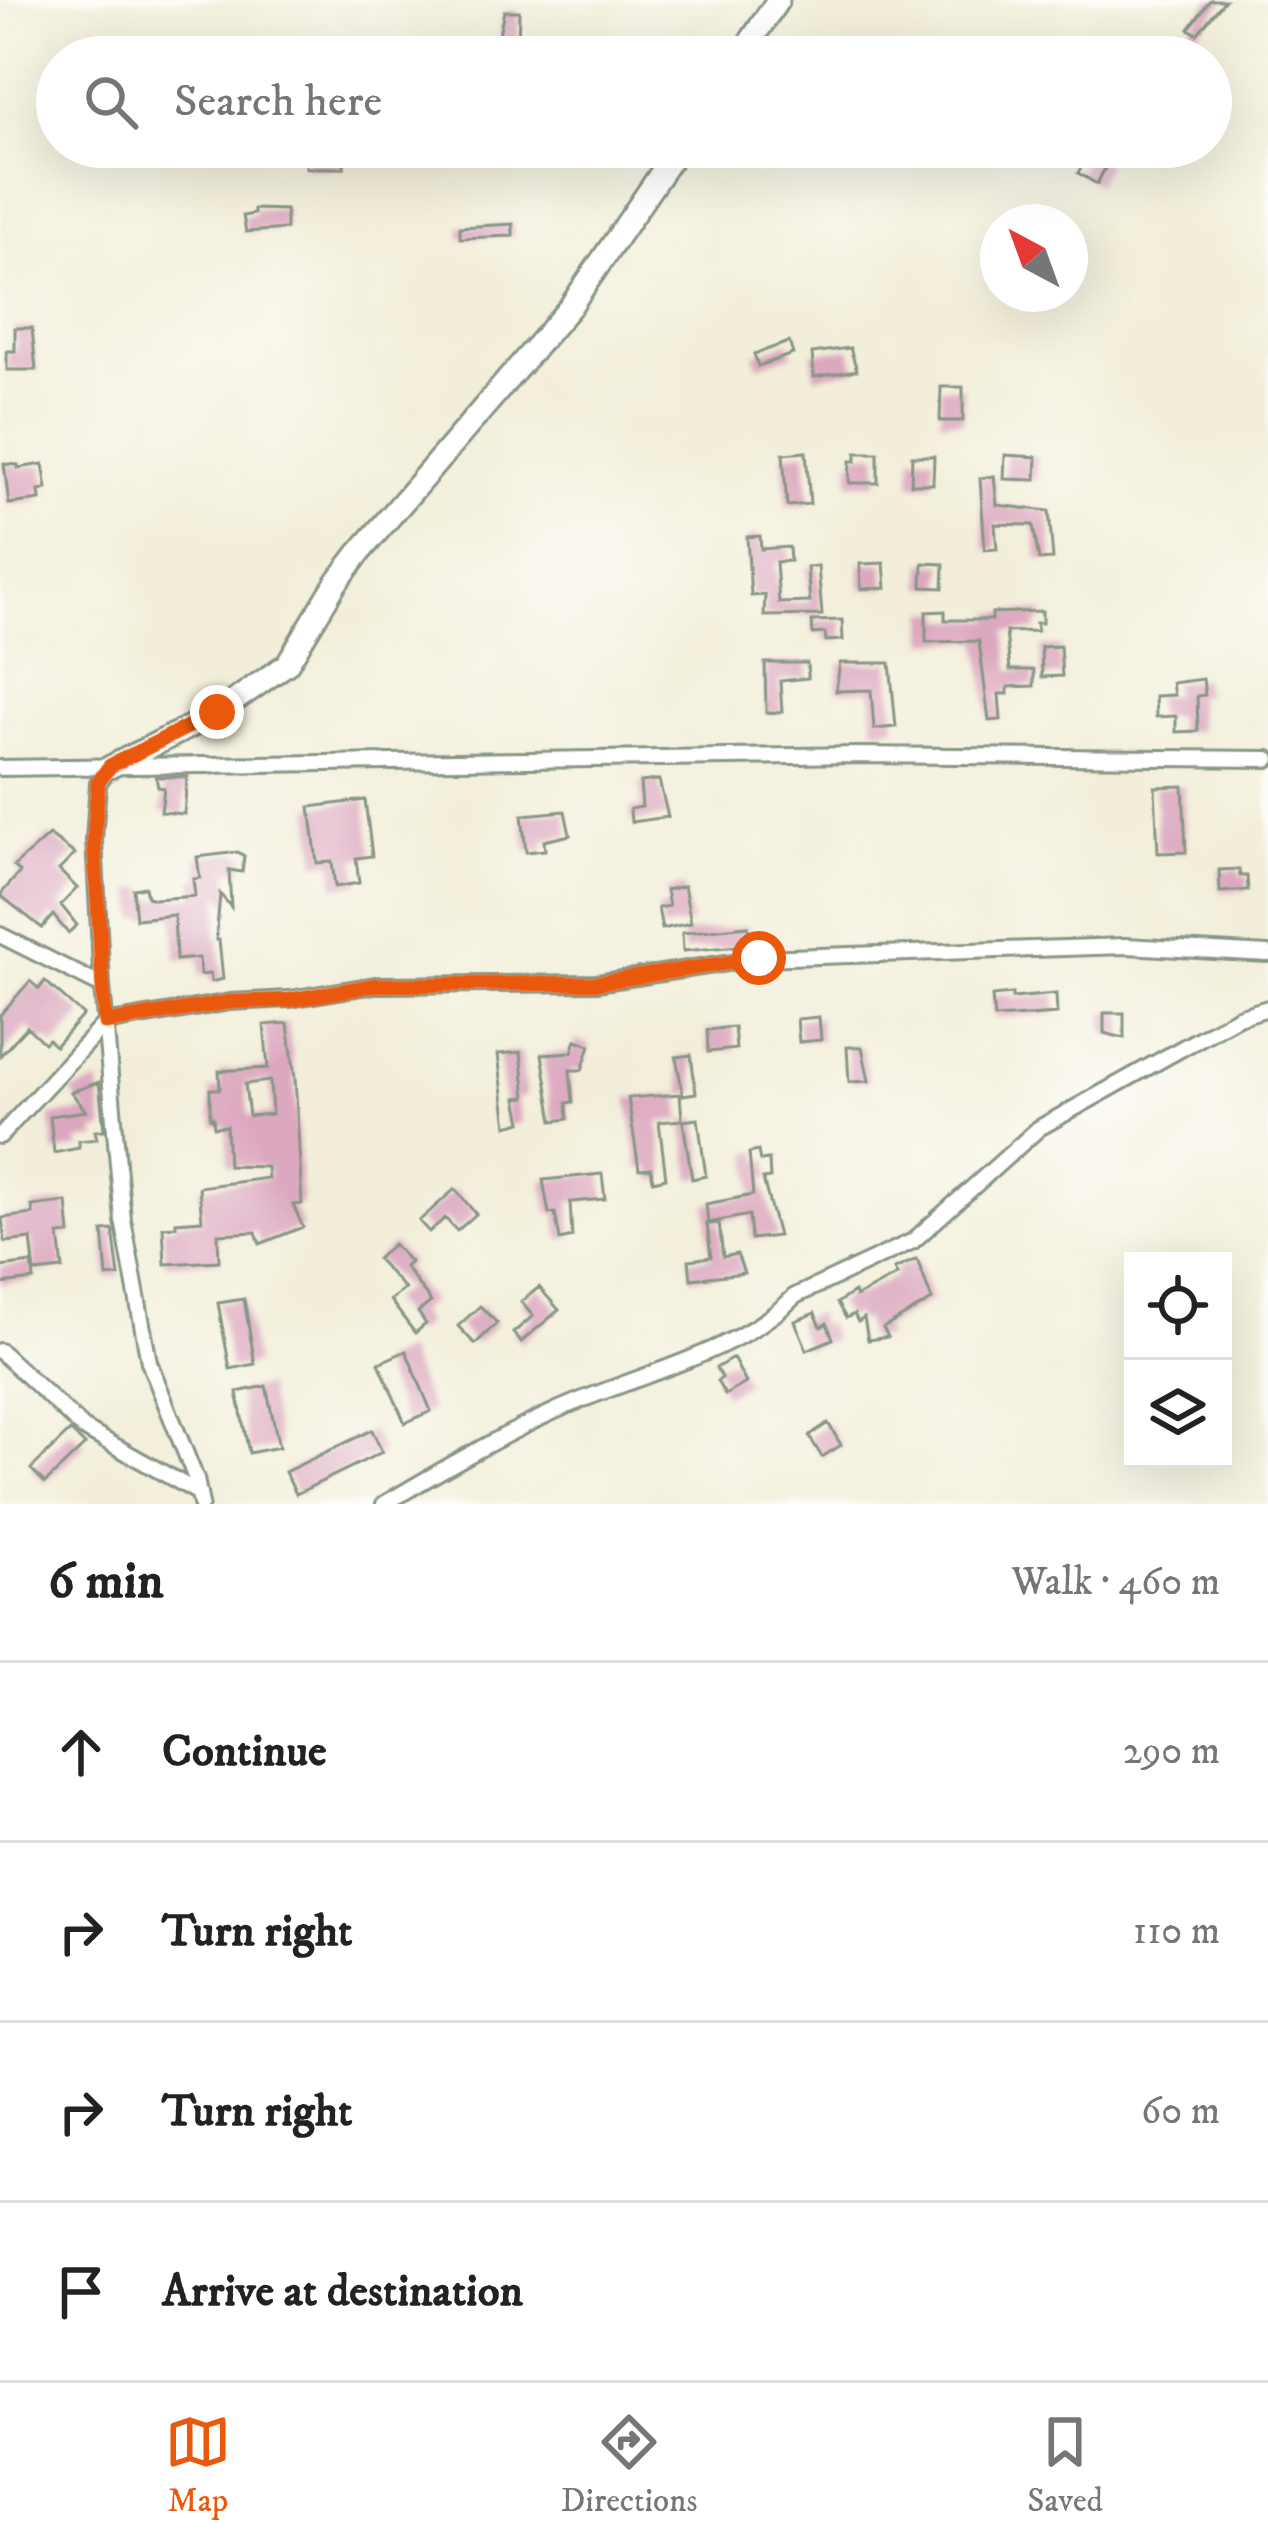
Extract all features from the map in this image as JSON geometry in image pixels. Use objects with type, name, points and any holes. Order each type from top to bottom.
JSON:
[{"type":"street","points":[[754,36],[778,0]]},
{"type":"street","points":[[200,1498],[149,1362],[123,1220],[102,986],[94,840],[98,782],[110,766],[217,712],[287,664],[336,583],[570,308],[665,168]]},
{"type":"street","points":[[0,768],[857,754],[1268,759]]},
{"type":"street","points":[[0,935],[102,986]]},
{"type":"street","points":[[0,1136],[105,1023],[230,1002],[290,1000],[375,985],[597,983],[759,958],[1126,946],[1268,954]]},
{"type":"street","points":[[384,1504],[560,1408],[721,1345],[795,1296],[913,1241],[1039,1127],[1238,1017],[1268,1008]]},
{"type":"street","points":[[0,1352],[83,1428],[200,1498]]},
{"type":"building","points":[[1210,0],[1225,0],[1197,34],[1189,29]]},
{"type":"building","points":[[504,11],[519,11],[518,36],[499,35]]},
{"type":"building","points":[[1081,168],[1105,168],[1097,184],[1078,173]]},
{"type":"building","points":[[254,209],[286,210],[286,229],[246,232],[243,216],[254,214]]},
{"type":"building","points":[[513,224],[513,236],[460,238],[460,227]]},
{"type":"building","points":[[15,328],[32,328],[36,370],[7,370],[7,351],[15,351]]},
{"type":"building","points":[[789,342],[793,354],[758,366],[754,354]]},
{"type":"building","points":[[850,348],[857,370],[814,377],[812,353]]},
{"type":"building","points":[[941,387],[963,387],[963,421],[940,421]]},
{"type":"building","points":[[806,452],[810,504],[787,506],[783,454]]},
{"type":"building","points":[[856,453],[878,453],[878,483],[849,483],[850,461],[856,461]]},
{"type":"building","points":[[1005,455],[1037,457],[1036,480],[1004,479]]},
{"type":"building","points":[[912,456],[934,456],[933,484],[911,484]]},
{"type":"building","points":[[4,464],[18,468],[43,464],[47,489],[39,491],[40,500],[9,504]]},
{"type":"building","points":[[994,476],[997,505],[1049,511],[1053,559],[1039,560],[1033,525],[995,524],[997,549],[985,550],[980,478]]},
{"type":"building","points":[[760,536],[761,549],[789,547],[790,561],[776,562],[779,603],[810,602],[807,567],[818,566],[822,615],[764,616],[765,595],[751,596],[747,537]]},
{"type":"building","points":[[884,563],[886,588],[861,589],[860,564]]},
{"type":"building","points":[[923,563],[944,564],[943,588],[922,587]]},
{"type":"building","points":[[945,611],[945,620],[992,620],[992,613],[1042,611],[1037,631],[1006,632],[1010,670],[1034,670],[1034,686],[1008,687],[1008,694],[999,694],[1001,720],[989,721],[979,641],[926,642],[926,612]]},
{"type":"building","points":[[842,620],[843,640],[826,641],[825,633],[813,634],[812,621]]},
{"type":"building","points":[[1060,646],[1062,676],[1042,677],[1041,647]]},
{"type":"building","points":[[765,663],[807,663],[808,678],[780,681],[782,712],[766,713]]},
{"type":"building","points":[[840,663],[890,663],[896,727],[874,729],[871,690],[836,691]]},
{"type":"building","points":[[1203,679],[1205,695],[1197,696],[1198,731],[1176,732],[1176,716],[1156,717],[1155,696],[1174,695],[1172,683]]},
{"type":"building","points":[[156,777],[187,777],[184,814],[161,812],[164,788],[158,787]]},
{"type":"building","points":[[659,780],[668,817],[631,822],[630,809],[642,807],[640,782]]},
{"type":"building","points":[[1183,786],[1186,852],[1158,853],[1155,787]]},
{"type":"building","points":[[365,800],[372,856],[356,858],[359,883],[335,887],[332,862],[317,863],[310,807]]},
{"type":"building","points":[[565,811],[570,835],[544,841],[545,850],[526,852],[522,815]]},
{"type":"building","points":[[49,835],[75,854],[59,870],[77,888],[61,905],[77,925],[68,933],[53,915],[42,928],[0,895],[20,872],[14,866]]},
{"type":"building","points":[[238,852],[244,856],[242,872],[229,870],[231,907],[220,894],[216,940],[223,979],[211,982],[210,974],[200,975],[199,958],[176,960],[174,915],[136,919],[133,889],[145,887],[147,897],[154,899],[195,896],[193,879],[200,878],[197,857]]},
{"type":"building","points":[[1239,869],[1240,876],[1247,876],[1248,890],[1220,892],[1219,870]]},
{"type":"building","points":[[684,886],[691,923],[662,929],[658,908],[669,906],[666,890]]},
{"type":"building","points":[[748,926],[750,945],[683,951],[682,933]]},
{"type":"building","points":[[30,981],[39,989],[45,981],[83,1015],[55,1046],[48,1039],[44,1043],[27,1027],[0,1056],[0,1015]]},
{"type":"building","points":[[1012,994],[1012,998],[1056,994],[1057,1014],[994,1018],[992,996]]},
{"type":"building","points":[[1104,1013],[1124,1013],[1124,1038],[1104,1033]]},
{"type":"building","points":[[819,1017],[821,1040],[799,1042],[797,1019]]},
{"type":"building","points":[[288,1023],[302,1204],[293,1205],[303,1227],[260,1244],[256,1232],[218,1234],[219,1261],[165,1264],[163,1227],[202,1220],[199,1187],[268,1178],[267,1167],[228,1166],[226,1126],[214,1127],[210,1118],[210,1089],[220,1089],[219,1071],[268,1068],[264,1025]],"holes":[[[270,1081],[272,1114],[249,1116],[245,1084]]]},
{"type":"building","points":[[734,1027],[736,1049],[708,1052],[707,1030]]},
{"type":"building","points":[[576,1040],[590,1045],[582,1070],[570,1070],[573,1102],[567,1103],[568,1119],[553,1121],[542,1054],[572,1052]]},
{"type":"building","points":[[847,1047],[862,1047],[869,1081],[849,1082]]},
{"type":"building","points":[[521,1052],[526,1097],[517,1098],[522,1122],[507,1126],[498,1054]]},
{"type":"building","points":[[691,1055],[696,1093],[683,1095],[676,1057]]},
{"type":"building","points":[[99,1082],[104,1130],[95,1131],[97,1139],[79,1141],[79,1148],[54,1153],[50,1116],[86,1111],[71,1092]]},
{"type":"building","points":[[680,1094],[682,1120],[659,1122],[666,1178],[653,1181],[651,1168],[639,1169],[628,1098]]},
{"type":"building","points":[[698,1119],[706,1176],[692,1179],[683,1121]]},
{"type":"building","points":[[758,1151],[760,1161],[769,1160],[770,1178],[763,1179],[778,1236],[751,1239],[749,1215],[708,1223],[706,1204],[753,1195],[749,1153]]},
{"type":"building","points":[[602,1174],[605,1199],[570,1202],[572,1237],[560,1240],[543,1180]]},
{"type":"building","points":[[455,1189],[476,1214],[457,1231],[445,1218],[429,1232],[419,1221]]},
{"type":"building","points":[[67,1202],[70,1234],[59,1235],[63,1269],[35,1272],[31,1239],[5,1242],[2,1218],[33,1214],[32,1206]]},
{"type":"building","points":[[719,1223],[723,1257],[737,1254],[744,1273],[691,1279],[689,1260],[711,1257],[707,1224]]},
{"type":"building","points":[[113,1230],[119,1276],[107,1277],[103,1231]]},
{"type":"building","points":[[393,1244],[410,1262],[405,1267],[431,1302],[418,1312],[426,1324],[415,1333],[390,1300],[405,1289],[377,1259]]},
{"type":"building","points":[[917,1259],[932,1300],[883,1328],[888,1337],[868,1340],[864,1318],[858,1322],[854,1314],[846,1318],[837,1303],[897,1275],[894,1269]]},
{"type":"building","points":[[32,1263],[34,1280],[0,1284],[0,1267]]},
{"type":"building","points":[[539,1287],[559,1310],[521,1342],[513,1333],[533,1316],[521,1302]]},
{"type":"building","points":[[244,1299],[255,1364],[230,1369],[218,1303]]},
{"type":"building","points":[[480,1306],[497,1323],[475,1344],[458,1326]]},
{"type":"building","points":[[815,1313],[821,1327],[827,1323],[833,1339],[807,1350],[795,1321]]},
{"type":"building","points":[[406,1351],[431,1411],[405,1423],[379,1363]]},
{"type":"building","points":[[733,1358],[746,1383],[725,1395],[716,1368]]},
{"type":"building","points":[[266,1386],[279,1447],[249,1453],[237,1392]]},
{"type":"building","points":[[828,1423],[841,1445],[822,1457],[809,1436]]},
{"type":"building","points":[[372,1430],[382,1452],[296,1494],[285,1472]]},
{"type":"building","points":[[70,1431],[85,1445],[45,1483],[31,1469]]},
{"type":"route","points":[[217,712],[110,766],[98,782],[94,840],[105,1023],[375,985],[597,983],[759,958]]}]
